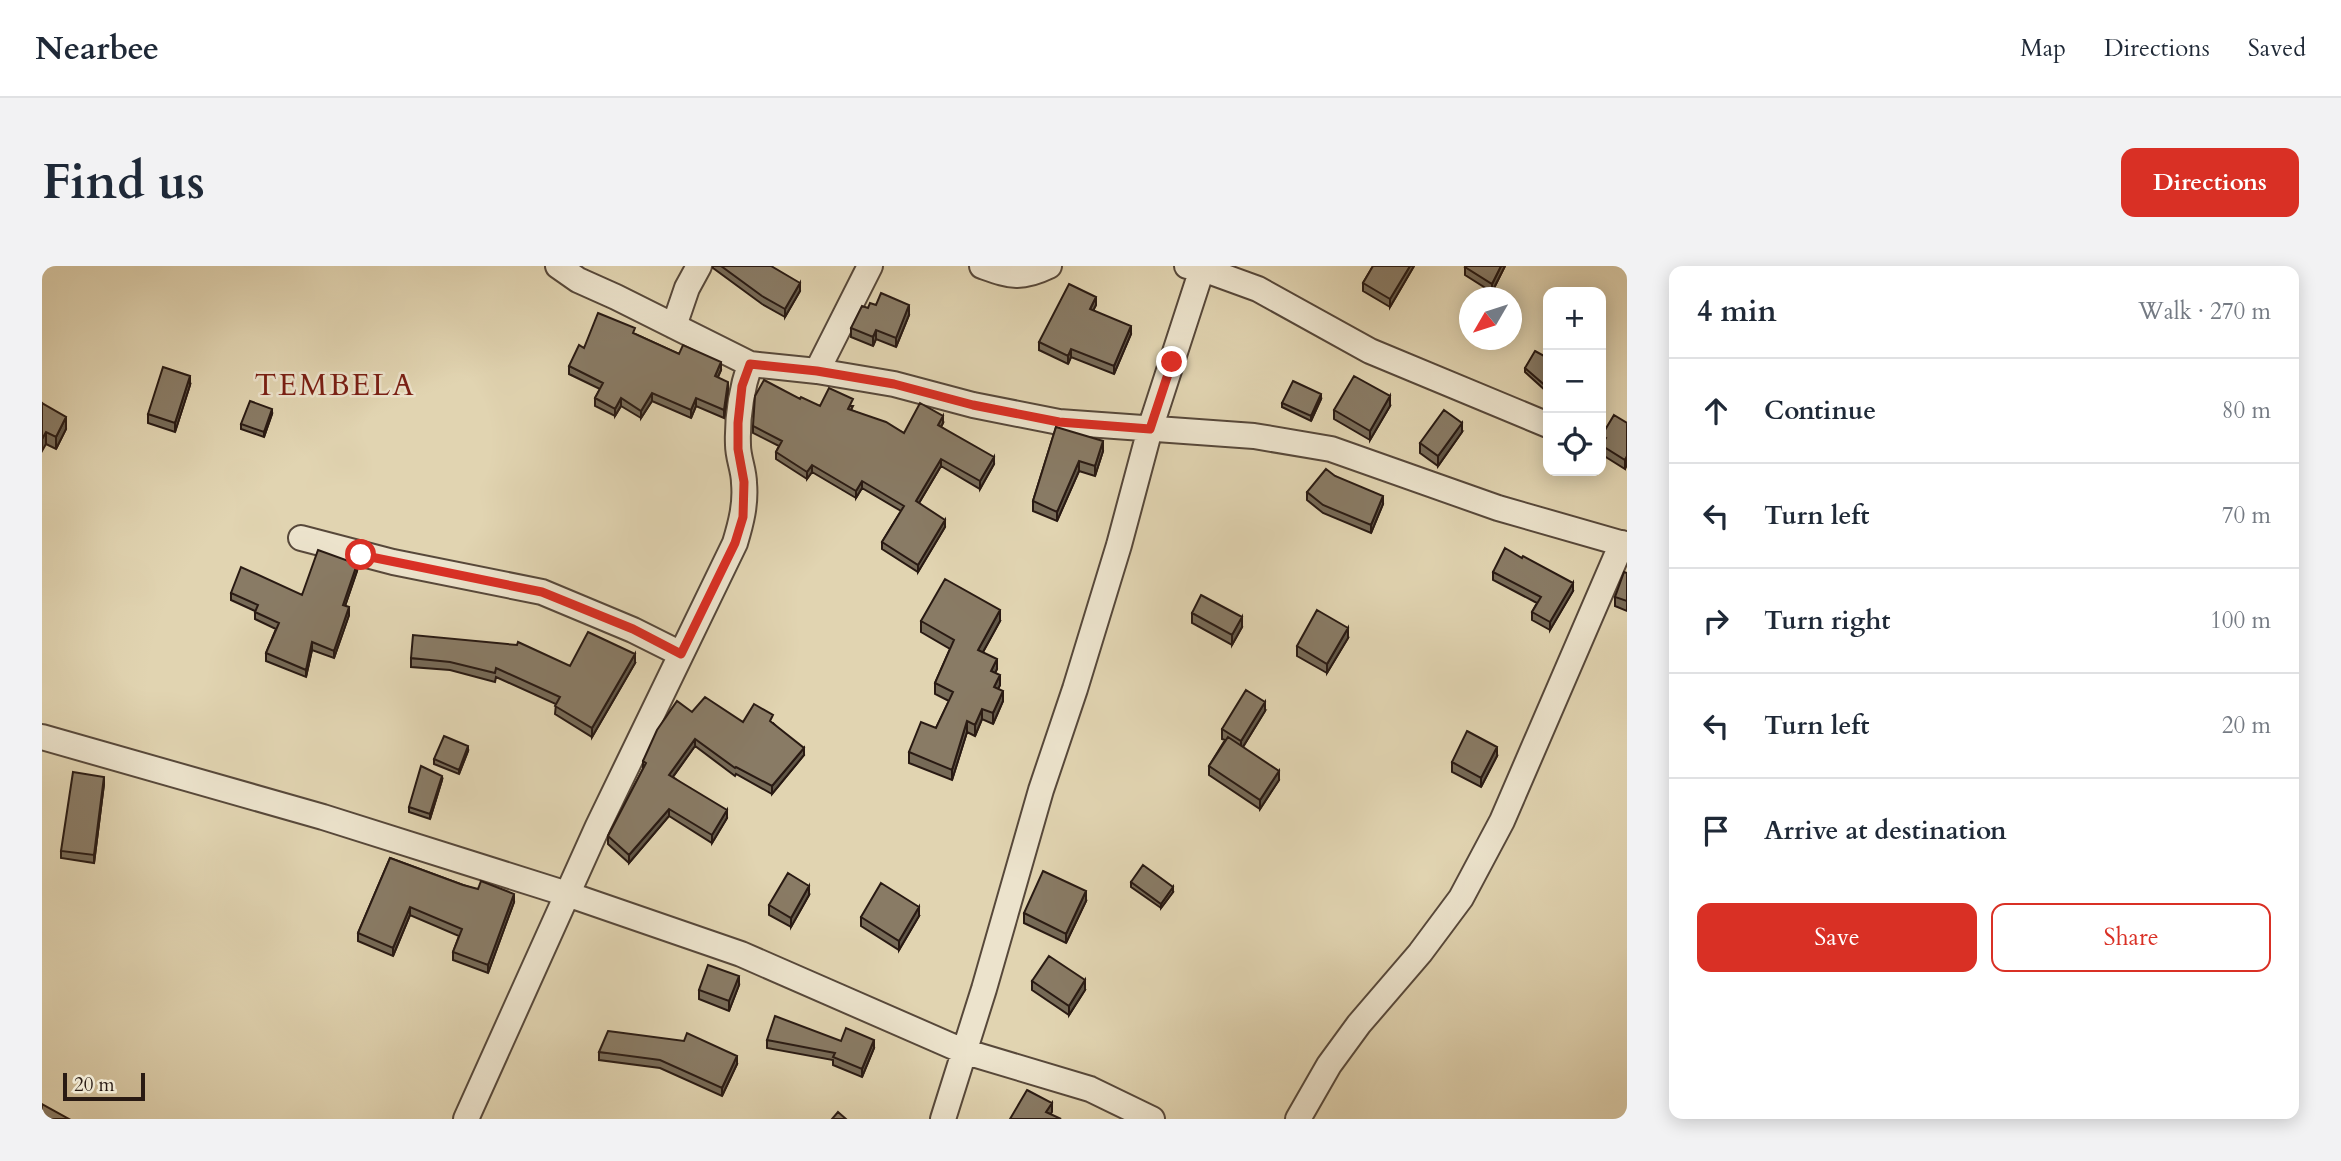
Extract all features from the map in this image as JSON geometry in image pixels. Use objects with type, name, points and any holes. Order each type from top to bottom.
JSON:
[{"type":"street","points":[[558,266],[578,280],[750,364],[817,371],[894,384],[973,405],[1059,422],[1255,436],[1331,449],[1498,508],[1624,544],[1502,821],[1461,898],[1420,953],[1359,1024],[1329,1065],[1298,1119]]},
{"type":"street","points":[[674,326],[687,288],[699,266]]},
{"type":"street","points":[[817,371],[870,266]]},
{"type":"street","points":[[982,266],[1007,275],[1029,276],[1049,266]]},
{"type":"street","points":[[943,1119],[984,989],[1041,790],[1119,545],[1198,267],[1258,289],[1370,351],[1543,423]]},
{"type":"street","points":[[466,1119],[567,894],[735,543],[743,517],[744,482],[738,449],[738,423],[742,386],[750,364]]},
{"type":"street","points":[[302,538],[393,562],[542,592],[633,629],[681,654]]},
{"type":"street","points":[[42,737],[323,817],[567,894],[741,954],[963,1051],[1090,1090],[1152,1119]]},
{"type":"building","points":[[721,266],[771,266],[800,283],[785,309]]},
{"type":"building","points":[[1373,266],[1410,266],[1390,299],[1363,283]]},
{"type":"building","points":[[1466,266],[1501,266],[1492,284]]},
{"type":"building","points":[[1069,284],[1096,297],[1090,309],[1131,326],[1114,366],[1071,349],[1068,356],[1039,342]]},
{"type":"building","points":[[881,293],[909,305],[896,338],[876,330],[873,337],[851,328],[862,306],[868,308],[870,303],[876,305]]},
{"type":"building","points":[[598,313],[635,328],[633,333],[679,354],[683,345],[721,362],[715,376],[728,382],[724,410],[696,398],[691,410],[652,393],[641,411],[621,398],[615,409],[595,398],[603,383],[569,366],[579,345],[584,348]]},
{"type":"building","points":[[1535,351],[1543,355],[1543,384],[1525,368]]},
{"type":"building","points":[[163,367],[190,376],[175,423],[148,414]]},
{"type":"building","points":[[1354,376],[1390,396],[1370,431],[1334,410]]},
{"type":"building","points":[[764,380],[820,406],[829,388],[853,399],[848,409],[886,422],[904,433],[920,403],[943,416],[938,425],[994,457],[980,481],[941,459],[916,501],[945,520],[918,565],[882,542],[904,506],[862,481],[856,491],[812,465],[807,472],[776,452],[782,441],[753,426],[755,396]]},
{"type":"building","points":[[1293,381],[1321,394],[1311,416],[1282,403]]},
{"type":"building","points":[[250,401],[272,409],[264,432],[241,424]]},
{"type":"building","points":[[42,403],[66,417],[56,437],[46,432],[42,439]]},
{"type":"building","points":[[1444,410],[1462,423],[1438,456],[1420,443]]},
{"type":"building","points":[[1614,415],[1627,423],[1625,460],[1606,448],[1606,428]]},
{"type":"building","points":[[1056,427],[1103,441],[1095,466],[1079,461],[1057,512],[1033,501]]},
{"type":"building","points":[[1326,469],[1335,476],[1383,496],[1371,525],[1323,505],[1307,492]]},
{"type":"building","points":[[1505,548],[1573,583],[1550,622],[1532,612],[1541,597],[1493,572]]},
{"type":"building","points":[[318,550],[357,564],[343,605],[349,607],[334,651],[312,642],[306,670],[266,653],[279,623],[255,612],[258,605],[231,593],[241,567],[302,595]]},
{"type":"building","points":[[1624,572],[1627,573],[1627,601],[1615,597]]},
{"type":"building","points":[[945,579],[1000,610],[978,650],[997,659],[991,671],[1000,675],[994,687],[1003,691],[993,713],[982,709],[975,725],[967,721],[952,770],[909,752],[921,722],[936,728],[953,692],[935,683],[954,640],[921,621]]},
{"type":"building","points":[[1201,595],[1242,617],[1232,635],[1192,613]]},
{"type":"building","points":[[1317,610],[1348,628],[1327,664],[1297,646]]},
{"type":"building","points":[[588,632],[635,654],[592,728],[555,706],[560,697],[496,668],[495,673],[450,662],[411,658],[413,635],[517,645],[518,642],[570,666]]},
{"type":"building","points":[[1246,690],[1265,702],[1241,741],[1222,729]]},
{"type":"building","points":[[705,697],[743,722],[754,704],[773,715],[770,721],[804,748],[772,786],[735,768],[695,739],[669,775],[727,810],[712,835],[669,809],[629,855],[608,836],[646,763],[643,761],[657,730],[677,701],[692,712]]},
{"type":"building","points":[[1467,731],[1497,747],[1481,778],[1452,762]]},
{"type":"building","points":[[444,736],[468,746],[459,770],[434,759]]},
{"type":"building","points":[[1228,737],[1279,771],[1260,800],[1209,766]]},
{"type":"building","points":[[421,766],[442,776],[430,814],[409,807]]},
{"type":"building","points":[[73,772],[104,777],[94,855],[61,851]]},
{"type":"building","points":[[390,858],[463,885],[478,889],[481,881],[514,894],[488,965],[453,952],[462,929],[410,907],[393,948],[358,933]]},
{"type":"building","points":[[1143,865],[1173,887],[1161,904],[1131,882]]},
{"type":"building","points":[[1043,871],[1086,891],[1066,934],[1024,913]]},
{"type":"building","points":[[788,873],[809,886],[791,918],[769,905]]},
{"type":"building","points":[[881,883],[919,907],[899,941],[861,917]]},
{"type":"building","points":[[1049,956],[1085,980],[1069,1006],[1032,981]]},
{"type":"building","points":[[708,965],[739,976],[729,1001],[699,990]]},
{"type":"building","points":[[775,1016],[841,1041],[846,1028],[874,1040],[862,1069],[833,1057],[835,1053],[767,1040]]},
{"type":"building","points":[[608,1031],[684,1041],[687,1033],[737,1056],[722,1088],[660,1060],[599,1052]]},
{"type":"building","points":[[1027,1090],[1052,1103],[1046,1112],[1061,1119],[1010,1119]]},
{"type":"building","points":[[42,1104],[69,1119],[42,1119]]},
{"type":"building","points":[[838,1112],[846,1119],[832,1119]]},
{"type":"district","name":"TEMBELA","points":[[335,385]]},
{"type":"route","points":[[361,555],[542,592],[633,629],[681,654],[735,543],[743,517],[744,482],[738,449],[738,423],[742,386],[750,364],[817,371],[894,384],[973,405],[1059,422],[1150,429],[1172,362]]}]
